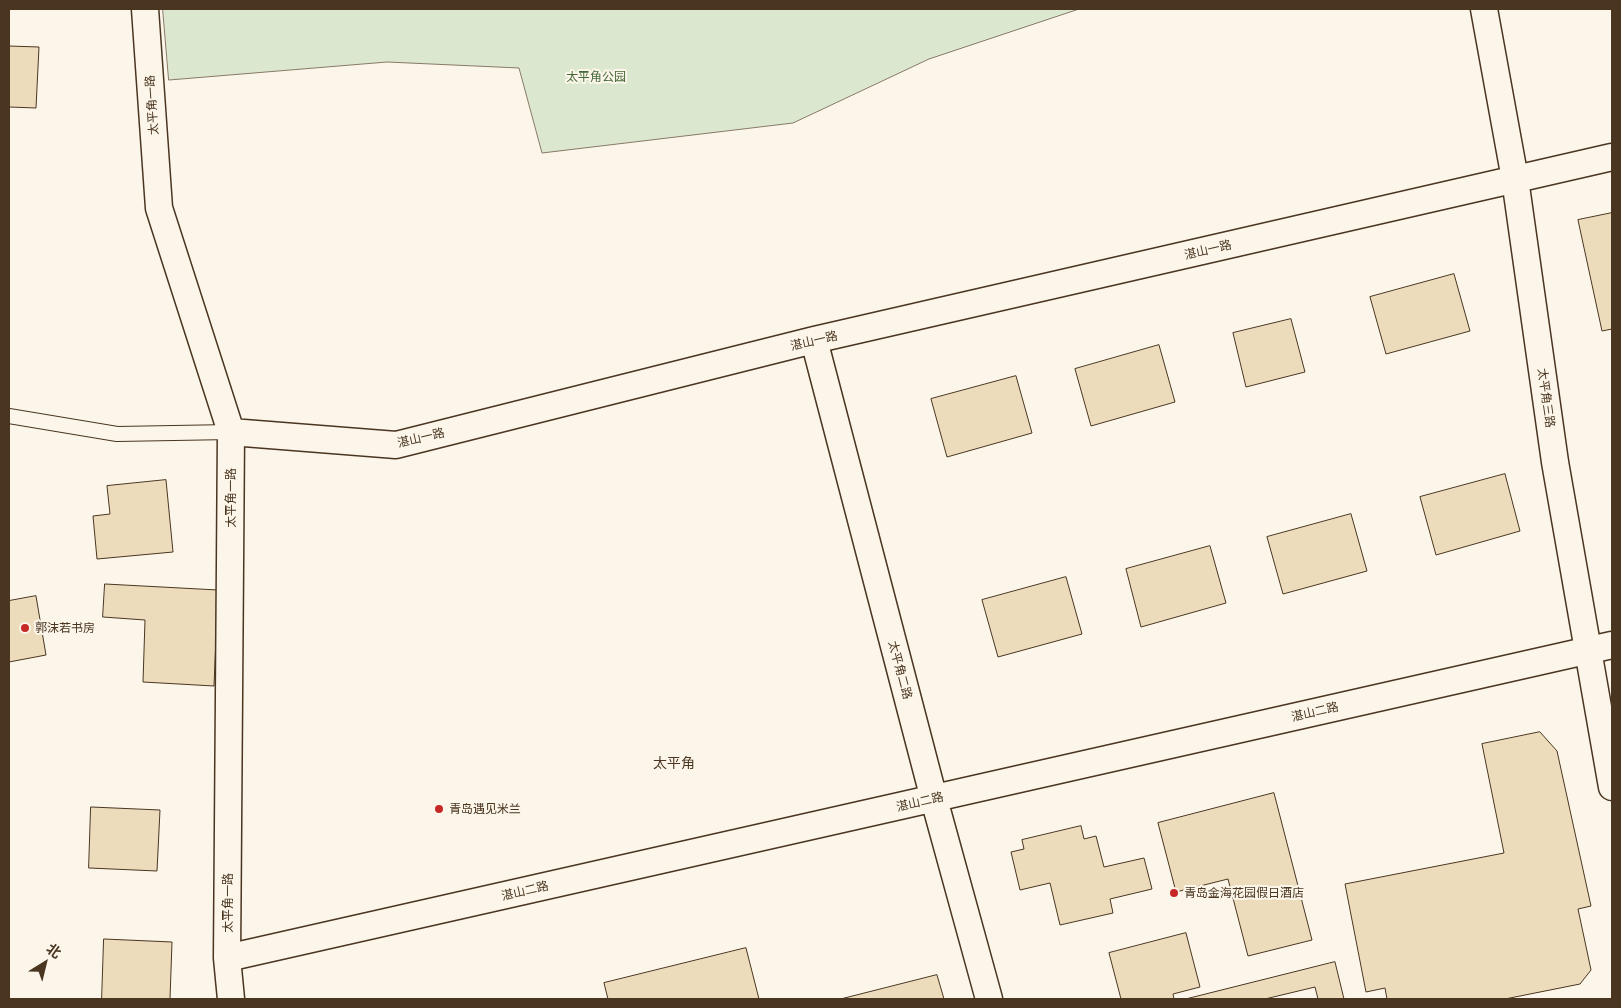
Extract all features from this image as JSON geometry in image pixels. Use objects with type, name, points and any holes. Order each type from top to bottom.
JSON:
[{"type":"street","name":"太平角一路","points":[[145,9],[159,208],[231,432],[227,958],[231,999]]},
{"type":"street","name":"太平角三路","points":[[1484,9],[1515,179],[1555,462],[1600,648],[1612,787]]},
{"type":"street","name":"湛山一路","points":[[231,432],[396,445],[814,340],[1612,157]]},
{"type":"street","name":"太平角二路","points":[[814,340],[934,799],[989,999]]},
{"type":"street","name":"湛山二路","points":[[227,958],[1600,648]]},
{"type":"lane","name":"湛山一路","points":[[9,416],[117,434],[231,432]]},
{"type":"green space","name":"太平角公园","points":[[163,9],[1079,9],[929,59],[793,123],[542,153],[519,68],[387,62],[169,80]]},
{"type":"building","points":[[9,46],[39,47],[36,108],[9,107]]},
{"type":"building","points":[[1612,213],[1612,329],[1602,331],[1578,220]]},
{"type":"building","points":[[1454,274],[1470,331],[1386,354],[1370,297]]},
{"type":"building","points":[[1291,319],[1305,372],[1246,387],[1233,333]]},
{"type":"building","points":[[1159,345],[1175,402],[1091,426],[1075,369]]},
{"type":"building","points":[[1016,376],[1032,433],[947,457],[931,399]]},
{"type":"building","points":[[1505,474],[1520,531],[1436,555],[1420,497]]},
{"type":"building","points":[[166,480],[173,552],[97,559],[93,516],[110,514],[107,486]]},
{"type":"building","points":[[1351,514],[1367,571],[1283,594],[1267,537]]},
{"type":"building","points":[[1210,546],[1226,603],[1141,627],[1126,569]]},
{"type":"building","points":[[1066,577],[1082,634],[998,657],[982,600]]},
{"type":"building","points":[[105,584],[218,590],[214,686],[143,682],[145,620],[103,617]]},
{"type":"building","name":"郭沫若书房","points":[[36,596],[46,655],[9,662],[9,601]]},
{"type":"building","points":[[1540,732],[1557,751],[1591,906],[1578,909],[1591,970],[1580,984],[1505,999],[1387,999],[1385,988],[1366,992],[1345,884],[1504,853],[1482,744]]},
{"type":"building","points":[[1274,793],[1312,940],[1248,956],[1228,879],[1176,892],[1158,823]]},
{"type":"building","points":[[91,807],[160,810],[157,871],[89,868]]},
{"type":"building","points":[[1081,826],[1084,839],[1096,836],[1104,867],[1144,858],[1152,889],[1110,899],[1113,913],[1060,925],[1050,883],[1020,890],[1011,852],[1024,849],[1022,840]]},
{"type":"building","points":[[1186,933],[1200,987],[1173,994],[1174,999],[1121,999],[1109,953]]},
{"type":"building","points":[[104,939],[172,942],[170,999],[102,999]]},
{"type":"building","points":[[746,948],[759,999],[608,999],[604,983]]},
{"type":"building","points":[[1335,962],[1344,999],[1318,999],[1315,987],[1265,999],[1186,999]]},
{"type":"building","points":[[937,975],[944,999],[841,999]]},
{"type":"place","name":"郭沫若书房","points":[[25,628]]},
{"type":"place","name":"青岛遇见米兰","points":[[439,809]]},
{"type":"place","name":"青岛金海花园假日酒店","points":[[1174,893]]},
{"type":"district","name":"太平角","points":[[674,763]]}]
